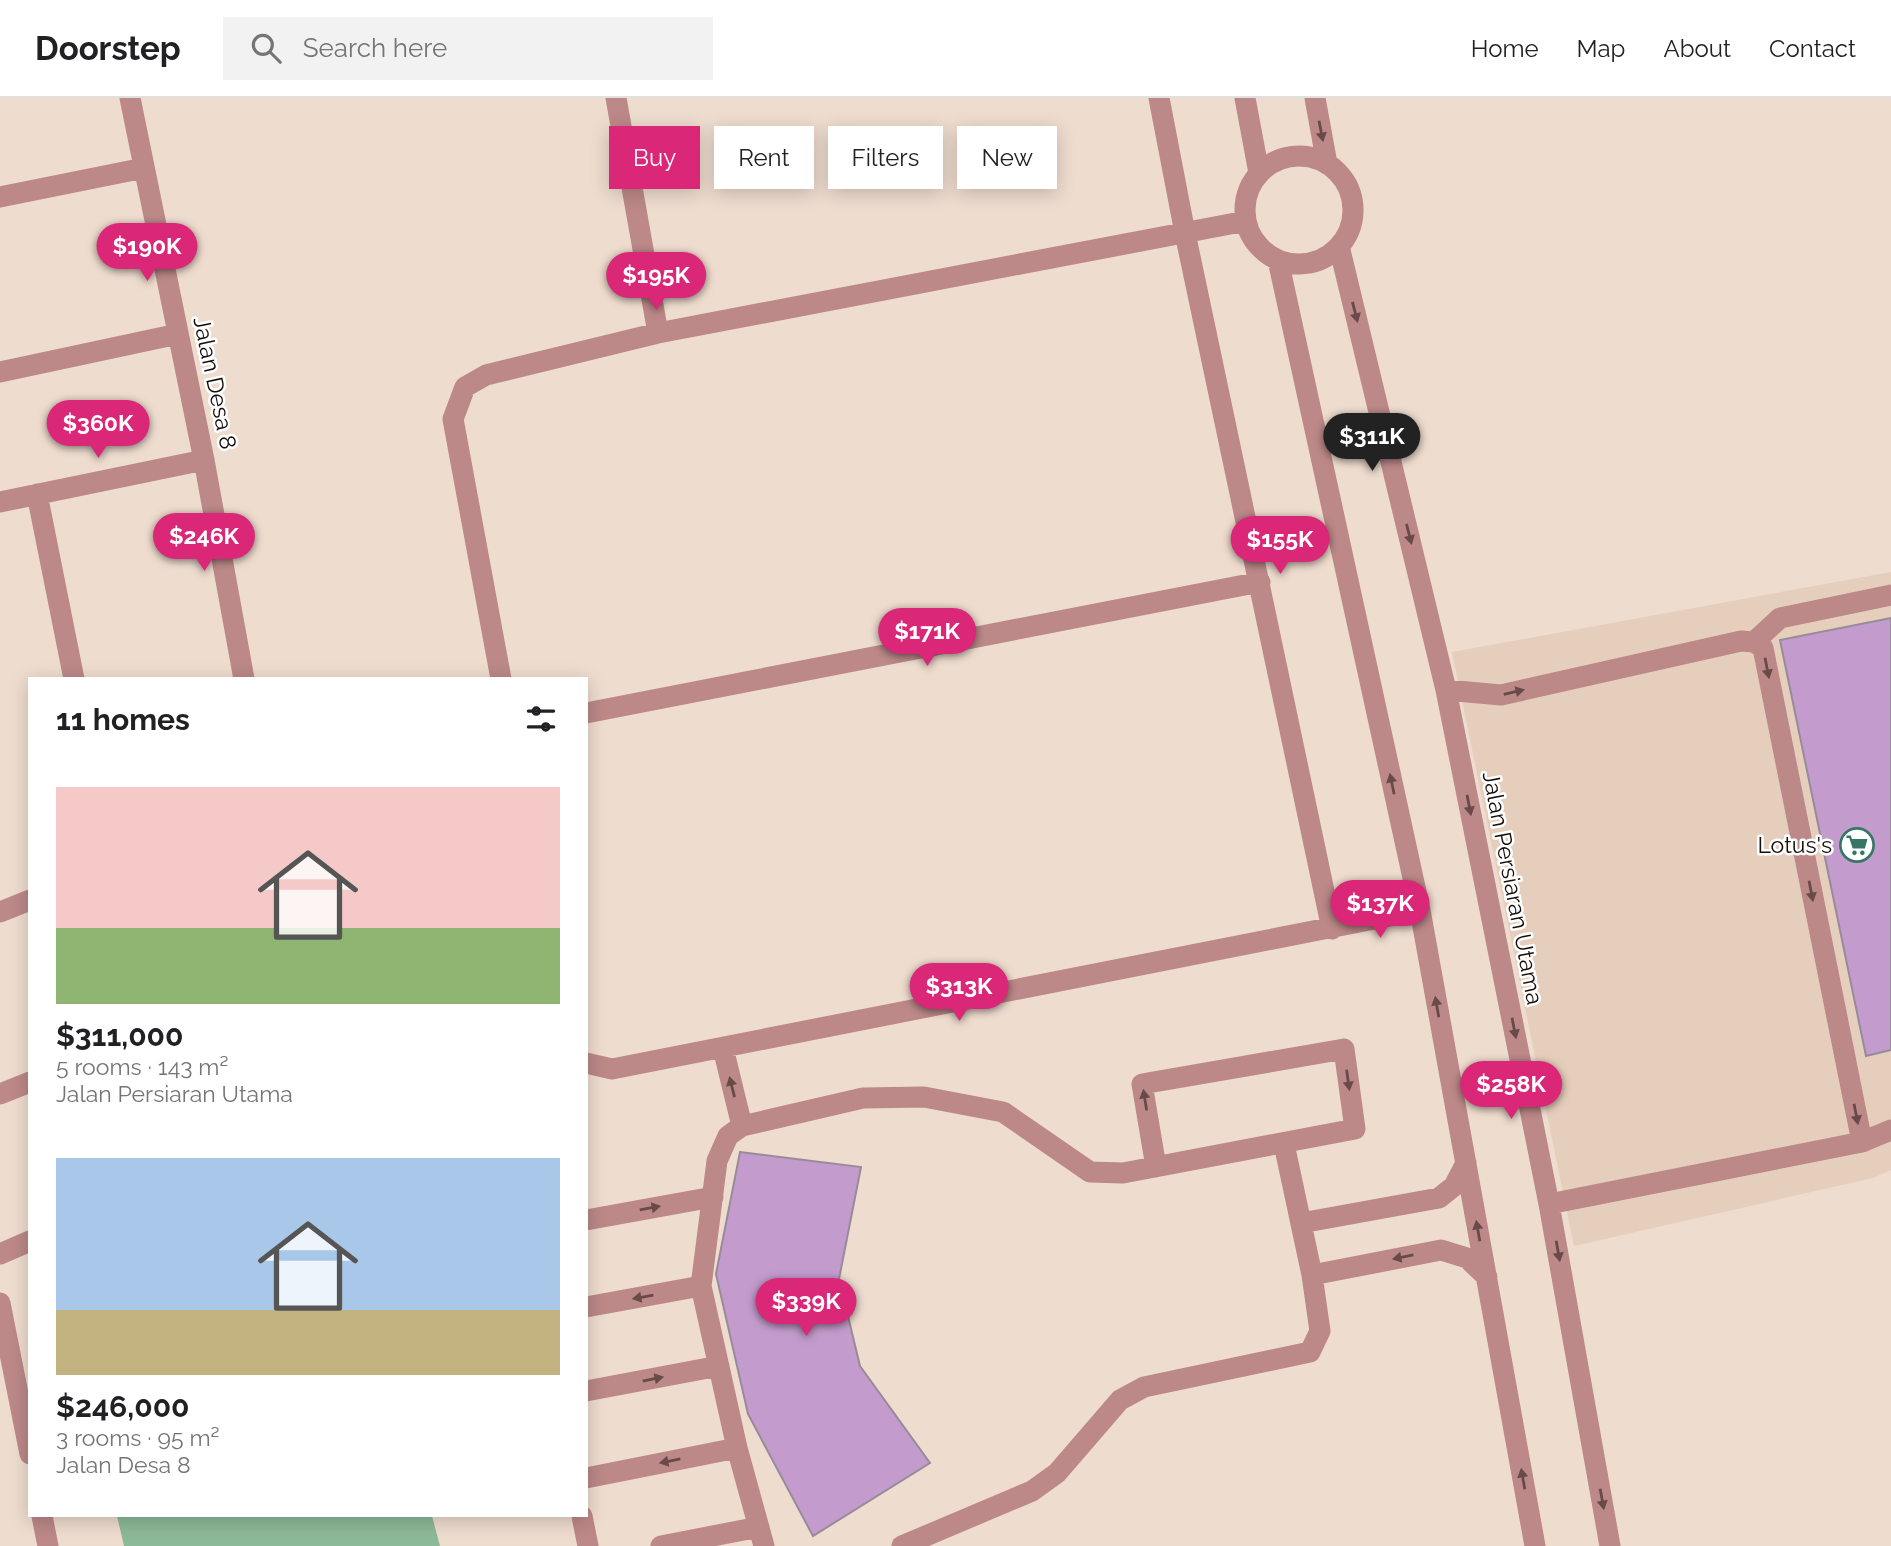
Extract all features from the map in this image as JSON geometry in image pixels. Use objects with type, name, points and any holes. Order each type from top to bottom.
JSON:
[{"type":"street","name":"Jalan Desa 8","points":[[130,98],[204,460],[244,677]]},
{"type":"street","points":[[616,98],[658,333]]},
{"type":"street","points":[[1160,98],[1185,233],[1332,929]]},
{"type":"street","points":[[1245,98],[1259,173]]},
{"type":"street","points":[[1315,98],[1327,164]]},
{"type":"street","points":[[1291,156],[1310,157],[1327,164],[1339,174],[1348,187],[1353,202],[1353,218],[1348,233],[1339,246],[1327,256],[1295,264],[1278,260],[1263,251],[1252,238],[1245,221],[1244,204],[1259,173],[1274,162],[1291,156]]},
{"type":"street","points":[[0,197],[144,168]]},
{"type":"street","points":[[501,677],[453,419],[465,387],[486,375],[658,333],[1245,221]]},
{"type":"street","name":"Jalan Persiaran Utama","points":[[1339,246],[1446,690],[1549,1204],[1610,1546]]},
{"type":"street","points":[[1278,260],[1420,910],[1535,1546]]},
{"type":"street","points":[[0,372],[178,334]]},
{"type":"street","points":[[0,502],[204,460]]},
{"type":"street","points":[[37,494],[74,677]]},
{"type":"street","points":[[588,713],[1260,582]]},
{"type":"street","points":[[1754,642],[1780,618],[1891,595]]},
{"type":"street","points":[[1446,690],[1502,695],[1741,641],[1754,642],[1763,648],[1862,1142]]},
{"type":"street","points":[[0,912],[28,901]]},
{"type":"street","points":[[588,1063],[612,1069],[1420,910]]},
{"type":"street","points":[[723,1048],[742,1126]]},
{"type":"street","points":[[661,1546],[761,1536],[737,1448],[701,1286],[717,1161],[728,1136],[742,1126],[863,1098],[923,1097],[1003,1112],[1090,1172],[1123,1173],[1284,1144],[1355,1129],[1344,1049],[1142,1084],[1156,1167]]},
{"type":"street","points":[[0,1094],[28,1083]]},
{"type":"street","points":[[1549,1204],[1862,1142],[1891,1130]]},
{"type":"street","points":[[902,1546],[1032,1491],[1057,1473],[1120,1400],[1144,1387],[1310,1352],[1320,1331],[1312,1275],[1284,1144]]},
{"type":"street","points":[[1301,1223],[1438,1198],[1454,1186],[1466,1163]]},
{"type":"street","points":[[588,1220],[713,1197]]},
{"type":"street","points":[[0,1254],[28,1242]]},
{"type":"street","points":[[1312,1275],[1441,1250],[1467,1258],[1487,1276]]},
{"type":"street","points":[[588,1307],[701,1286]]},
{"type":"street","points":[[0,1303],[28,1444]]},
{"type":"street","points":[[588,1391],[719,1366]]},
{"type":"street","points":[[588,1478],[737,1448]]},
{"type":"street","points":[[42,1517],[48,1546]]},
{"type":"street","points":[[582,1517],[588,1546]]},
{"type":"shaded area","points":[[1891,572],[1891,1170],[1873,1178],[1574,1246],[1452,652]]},
{"type":"green space","points":[[117,1517],[432,1517],[440,1546],[124,1546]]},
{"type":"building","name":"Lotus's","points":[[1891,618],[1891,1050],[1866,1056],[1780,640]]},
{"type":"building","points":[[740,1152],[861,1167],[839,1279],[860,1366],[930,1463],[813,1536],[748,1414],[716,1274]]},
{"type":"place","name":"Lotus's","points":[[1857,845]]}]
